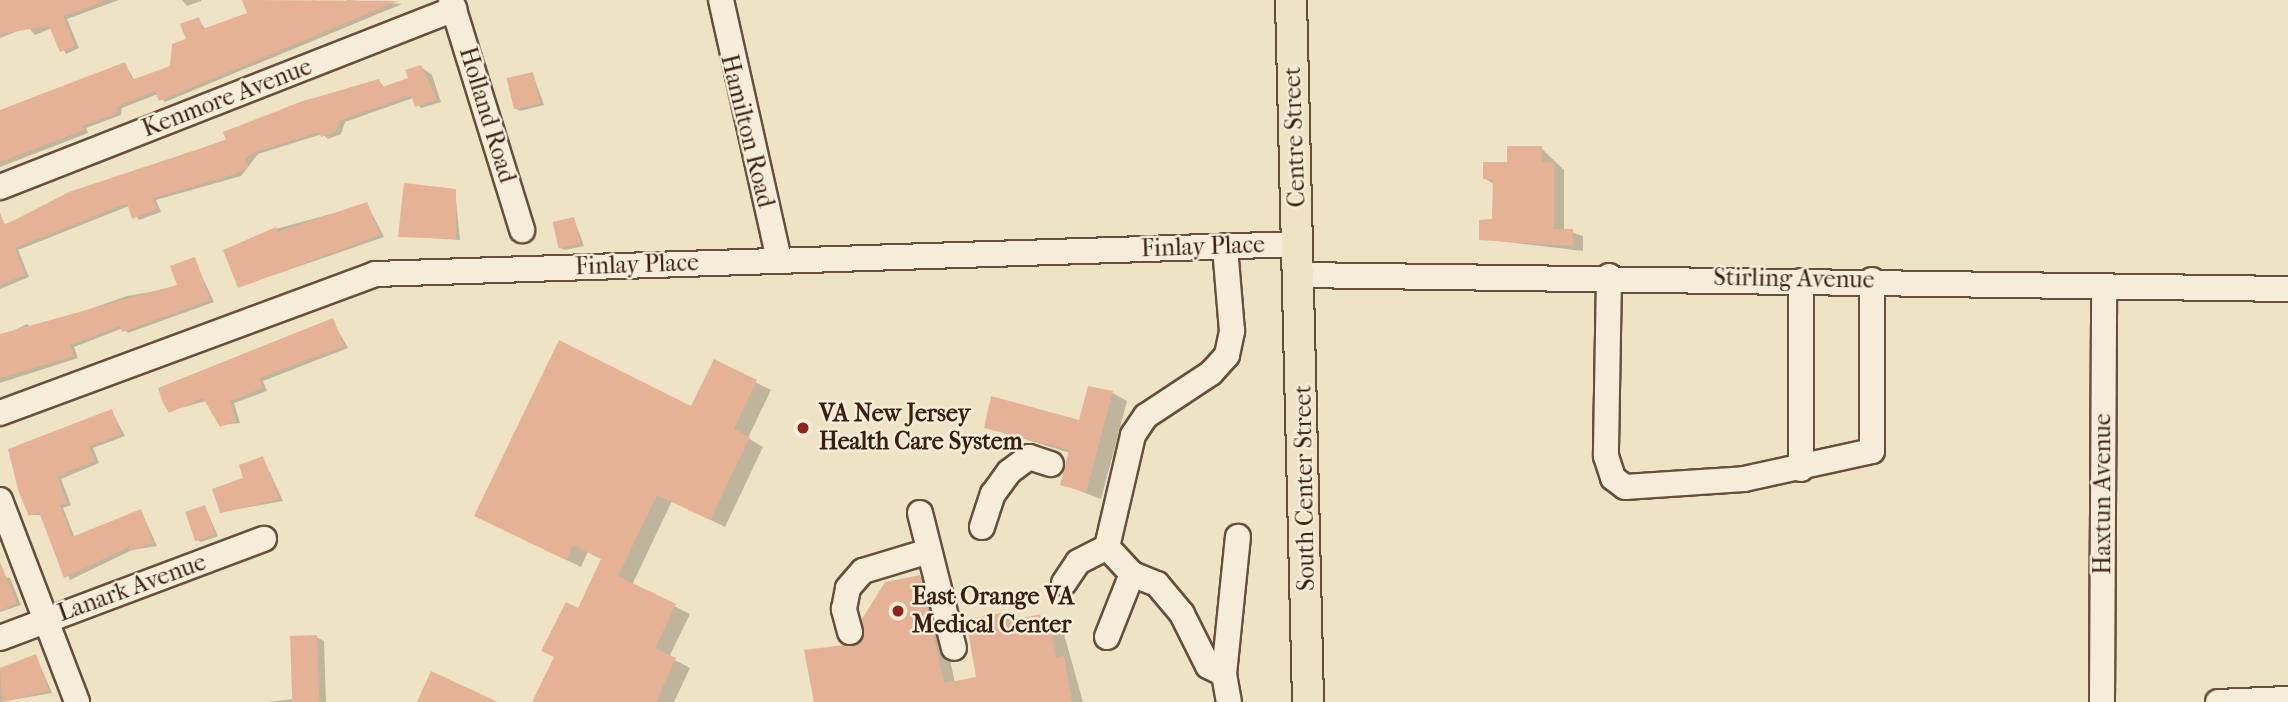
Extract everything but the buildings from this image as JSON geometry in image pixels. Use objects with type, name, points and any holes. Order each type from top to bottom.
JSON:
[{"type":"main road","name":"Centre Street","points":[[1292,0],[1299,275]]},
{"type":"main road","name":"South Center Street","points":[[1299,275],[1308,702]]},
{"type":"street","name":"Hamilton Road","points":[[721,0],[779,260]]},
{"type":"street","name":"Kenmore Avenue","points":[[0,187],[453,5]]},
{"type":"street","name":"Holland Road","points":[[453,5],[522,230]]},
{"type":"street","name":"Finlay Place","points":[[0,413],[374,274],[1298,244]]},
{"type":"street","points":[[1064,583],[1078,562],[1107,547],[1133,435],[1157,404],[1211,373],[1227,355],[1232,331],[1224,247]]},
{"type":"street","name":"Stirling Avenue","points":[[1299,275],[1609,275],[2288,289]]},
{"type":"street","points":[[1609,275],[1606,456],[1613,478],[1625,487],[1801,470],[1872,451],[1872,281]]},
{"type":"street","points":[[1801,281],[1801,470]]},
{"type":"street","name":"Haxtun Avenue","points":[[2102,702],[2104,286]]},
{"type":"street","points":[[982,527],[993,494],[1009,472],[1029,457],[1051,464]]},
{"type":"street","points":[[0,500],[77,702]]},
{"type":"street","points":[[920,513],[954,648]]},
{"type":"street","points":[[1229,702],[1224,674],[1238,537]]},
{"type":"street","name":"Lanark Avenue","points":[[0,638],[264,539]]},
{"type":"street","points":[[1107,547],[1132,574],[1157,584],[1182,614],[1208,666],[1224,674]]},
{"type":"street","points":[[850,632],[844,610],[848,588],[863,571],[929,551]]},
{"type":"street","points":[[1107,637],[1132,574]]},
{"type":"street","points":[[2218,702],[2288,699]]},
{"type":"place","name":"VA New Jersey Health Care System","points":[[803,428]]},
{"type":"place","name":"East Orange VA Medical Center","points":[[898,611]]}]
